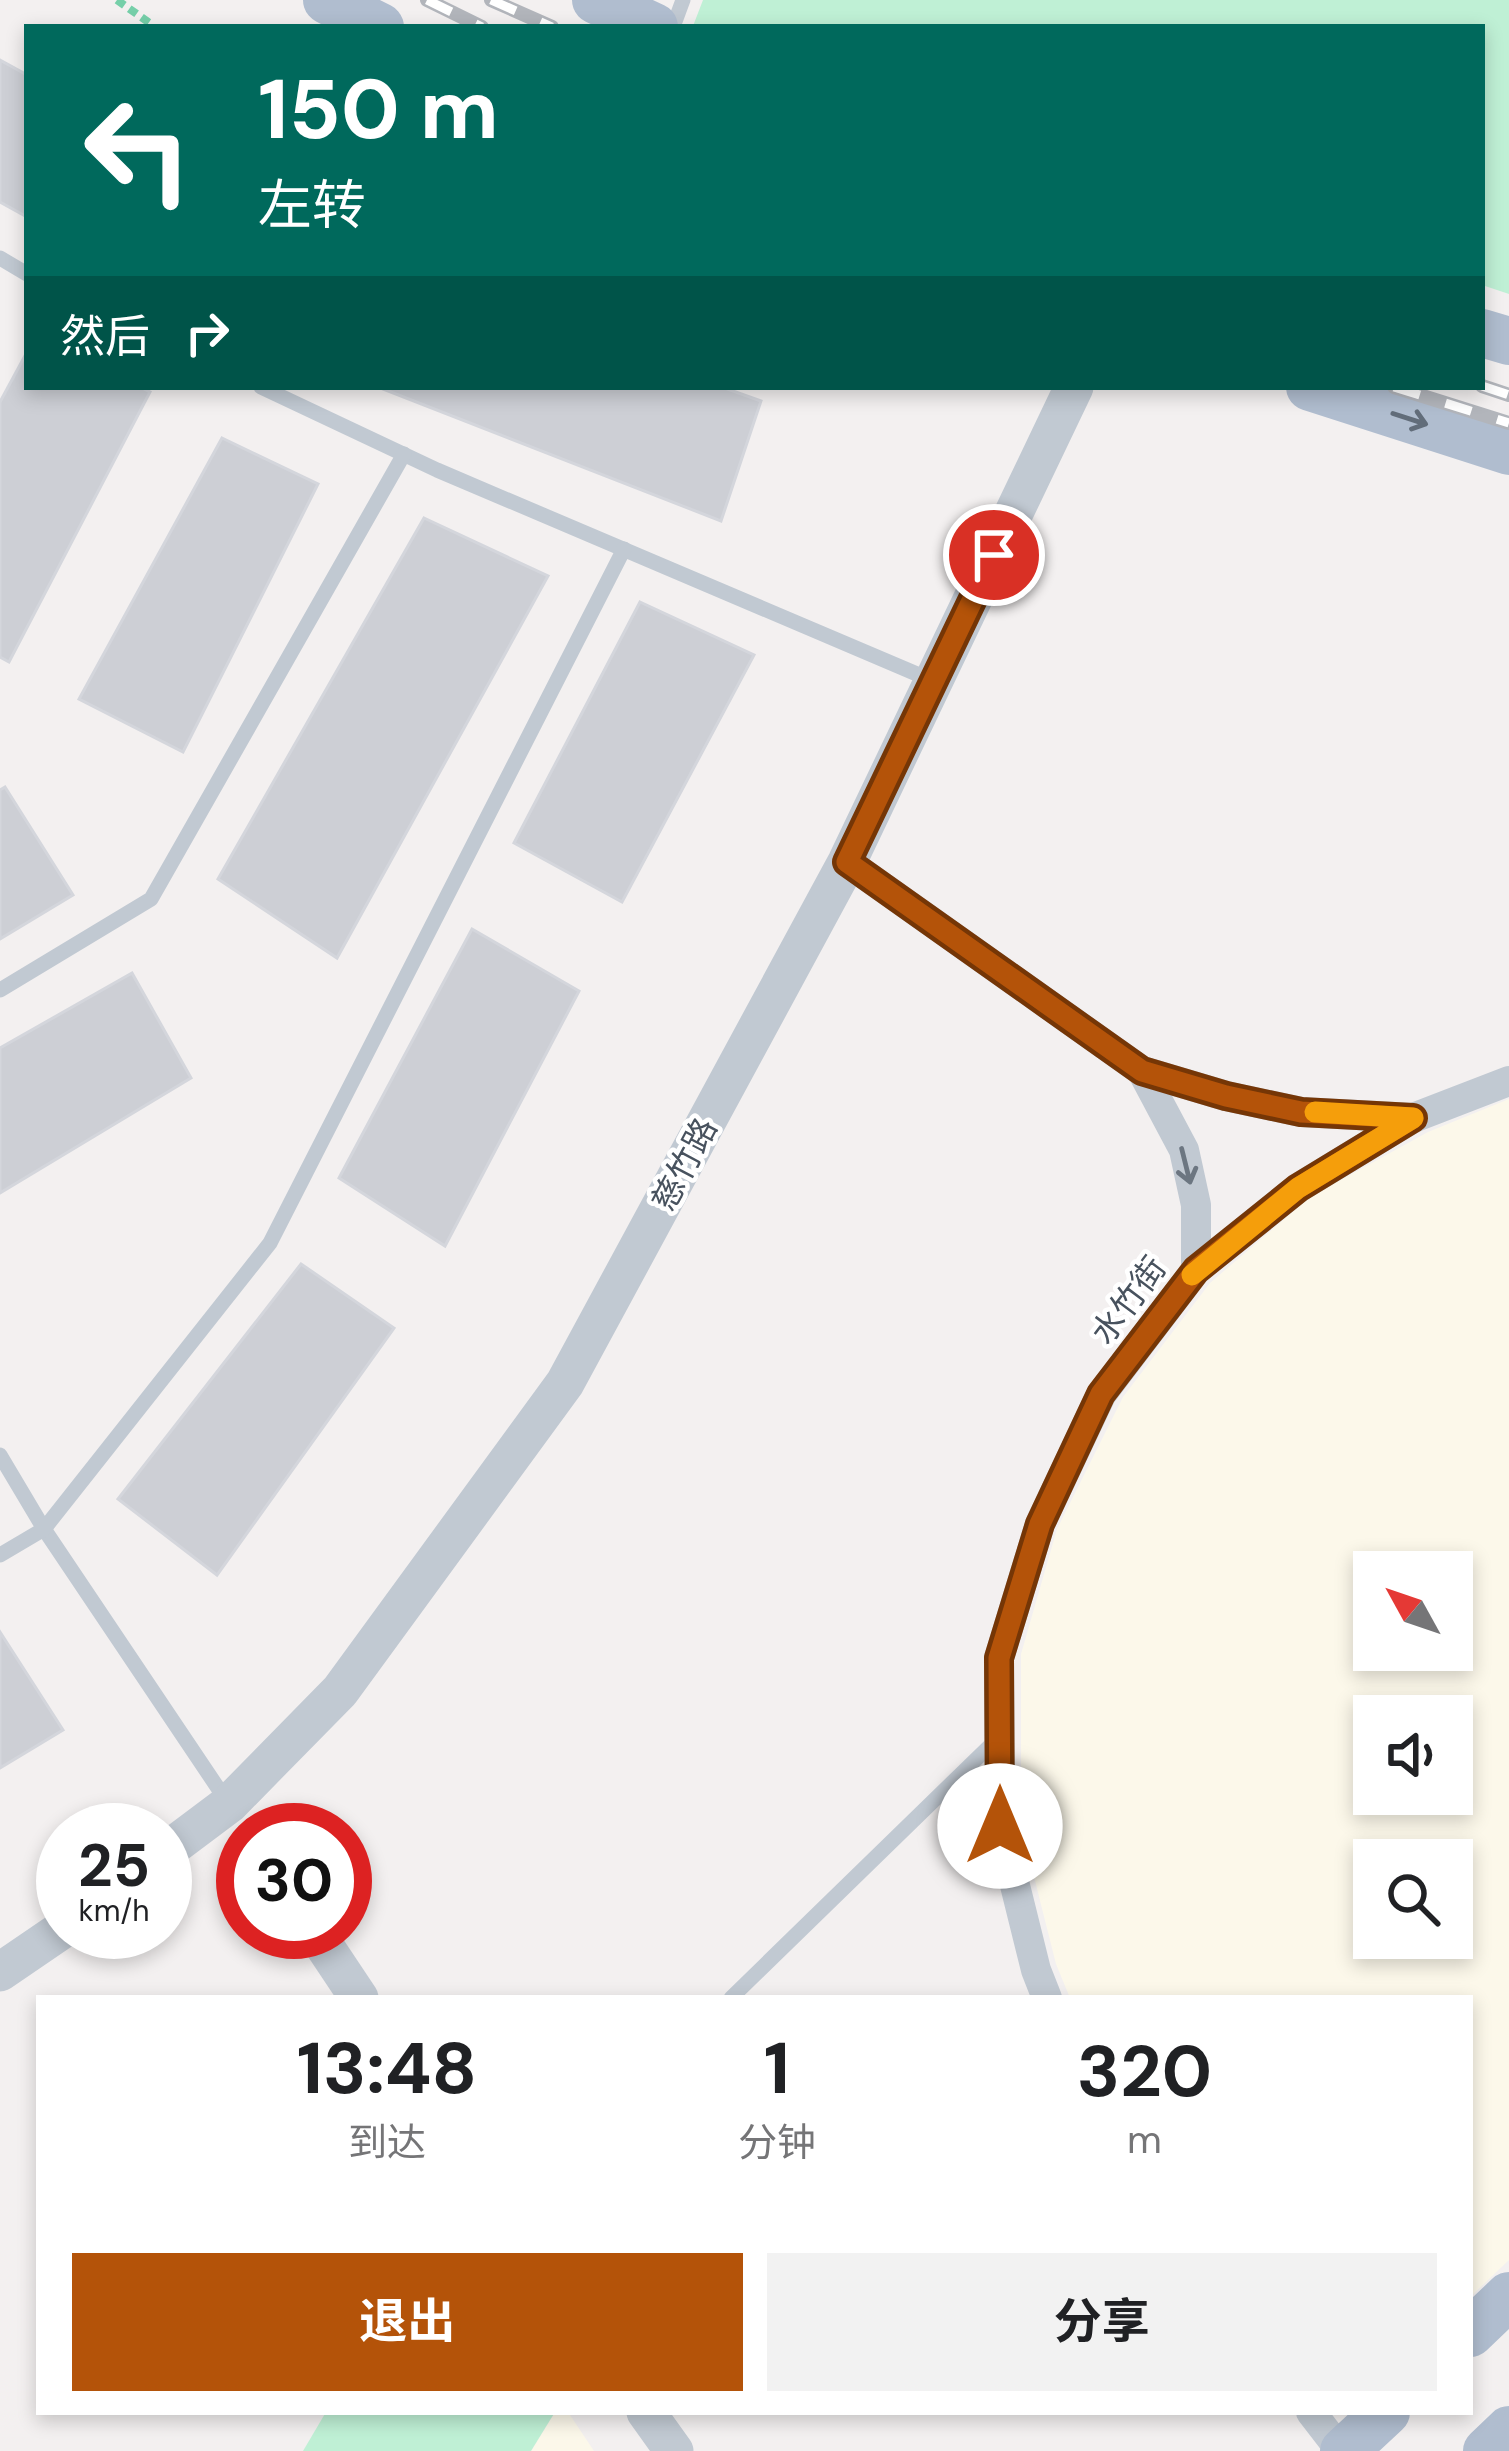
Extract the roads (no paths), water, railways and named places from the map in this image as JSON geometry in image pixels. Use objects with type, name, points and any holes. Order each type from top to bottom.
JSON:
[{"type":"main road","points":[[327,0],[374,24]]},
{"type":"main road","points":[[596,0],[648,24]]},
{"type":"main road","points":[[1319,390],[1509,451]]},
{"type":"main road","points":[[1473,2329],[1509,2296]]},
{"type":"main road","points":[[1343,2451],[1383,2415]]},
{"type":"main road","points":[[1487,2451],[1509,2430]]},
{"type":"street","name":"慈竹路","points":[[248,1803],[340,1691],[566,1383],[847,862],[1073,390]]},
{"type":"street","points":[[847,862],[1142,1071],[1301,1112],[1413,1118]]},
{"type":"street","points":[[1142,1071],[1184,1150],[1196,1204],[1196,1270]]},
{"type":"street","name":"水竹街","points":[[1046,1995],[1000,1826],[999,1658],[1040,1524],[1101,1394],[1196,1270],[1298,1188],[1413,1118],[1509,1082]]},
{"type":"street","points":[[0,1972],[36,1947]]},
{"type":"street","points":[[333,1959],[357,1995]]},
{"type":"street","points":[[648,2415],[674,2451]]},
{"type":"street","points":[[1313,2415],[1343,2451]]},
{"type":"lane","points":[[267,390],[404,454],[934,681]]},
{"type":"lane","points":[[0,990],[151,899],[404,454]]},
{"type":"lane","points":[[0,1555],[44,1529],[270,1243],[624,549]]},
{"type":"lane","points":[[0,1455],[44,1529],[228,1803]]},
{"type":"lane","points":[[734,1995],[1000,1736]]},
{"type":"railway","points":[[427,0],[476,24]]},
{"type":"railway","points":[[491,0],[545,24]]},
{"type":"railway","points":[[1485,387],[1509,395]]},
{"type":"railway","points":[[1404,390],[1509,423]]}]
